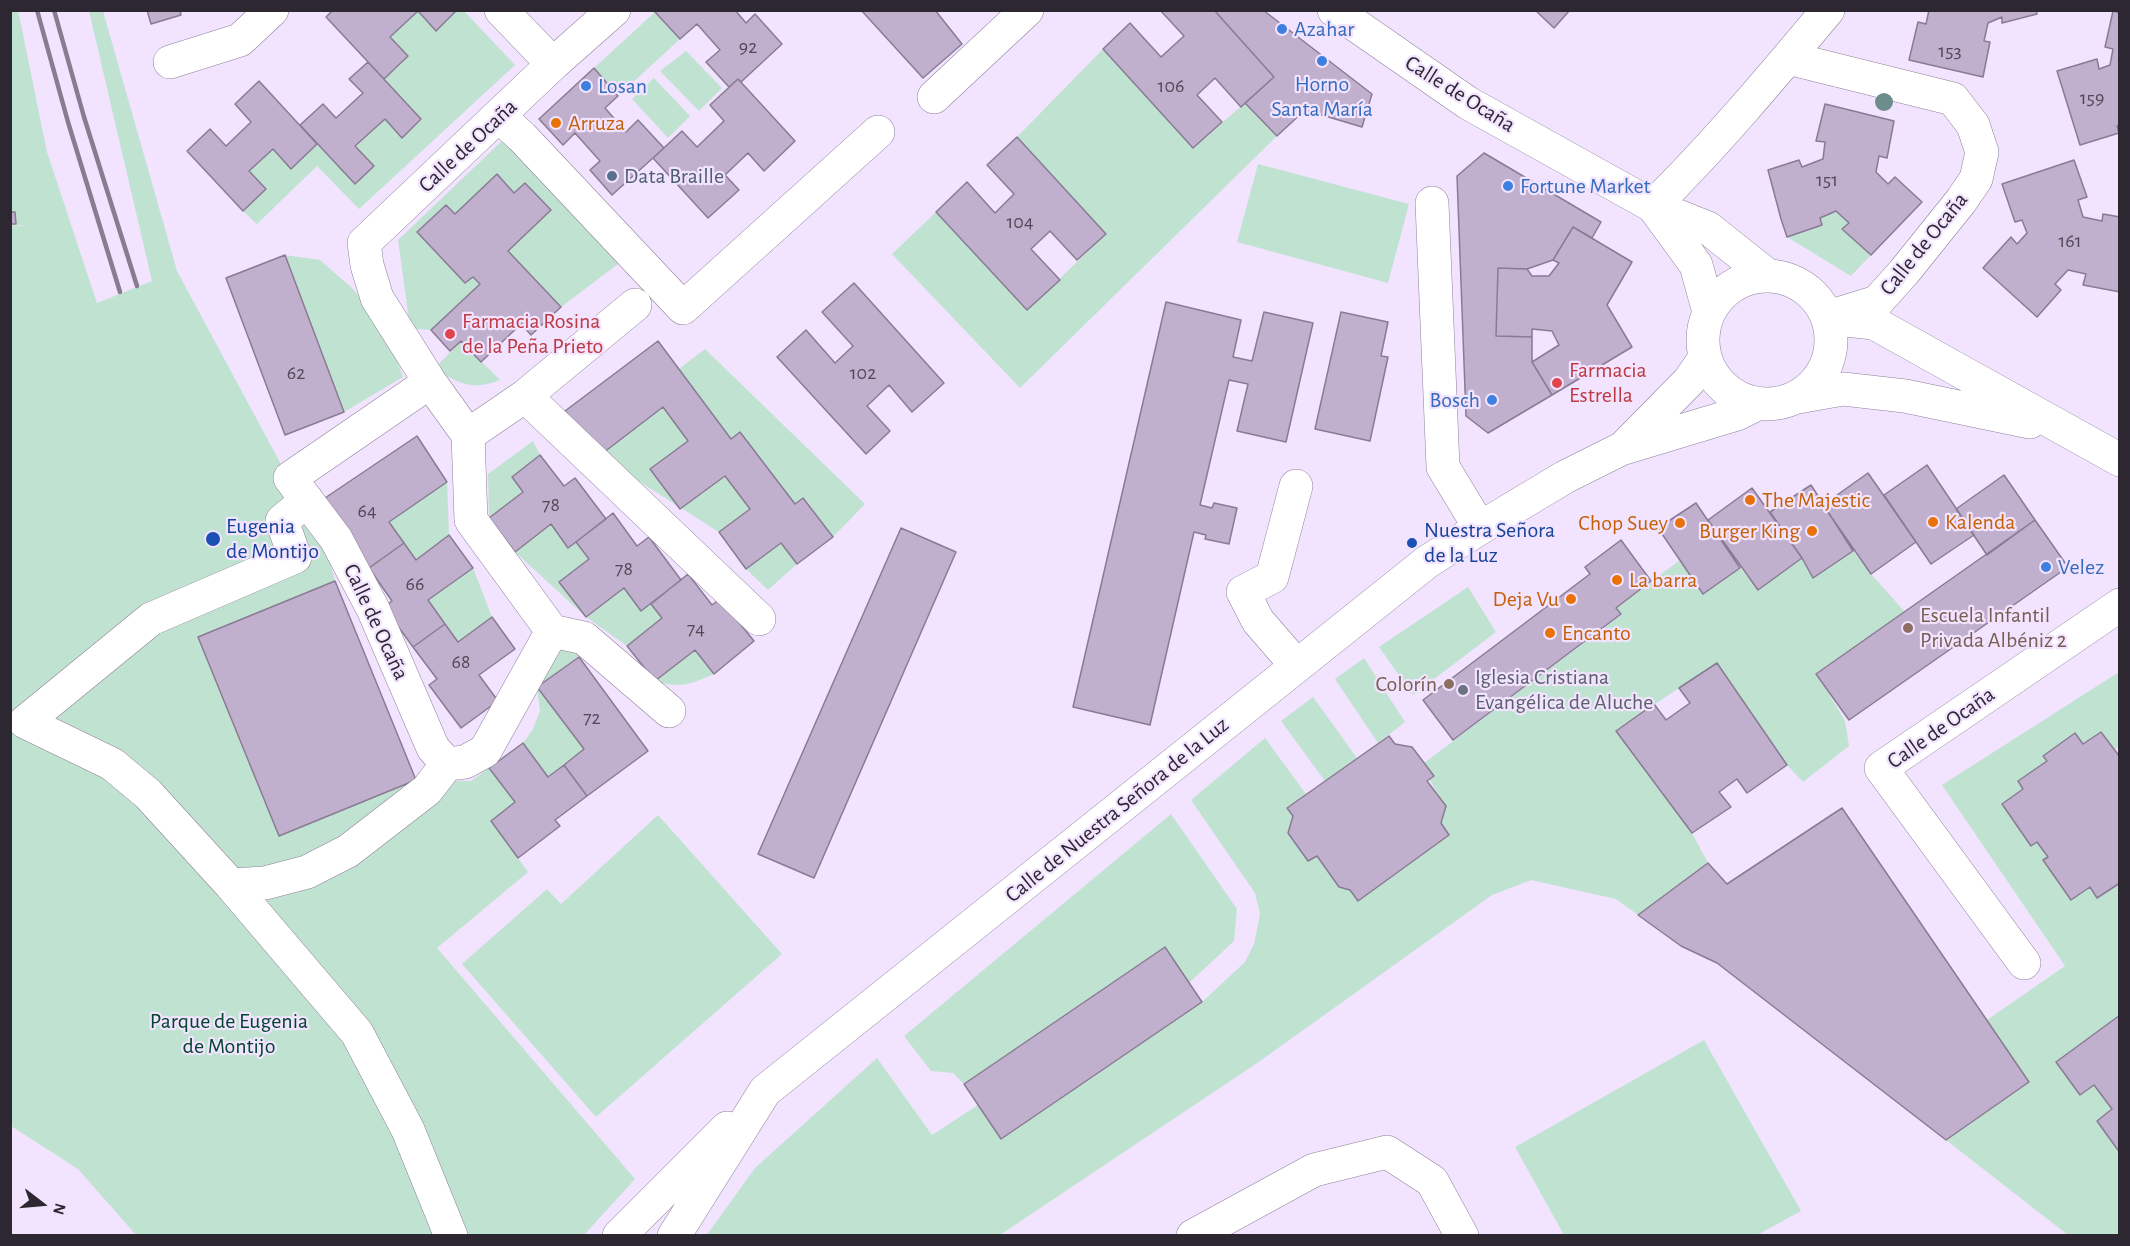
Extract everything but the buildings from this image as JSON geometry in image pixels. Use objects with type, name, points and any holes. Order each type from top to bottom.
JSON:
[{"type":"street","points":[[170,62],[240,40],[272,10]]},
{"type":"street","points":[[501,10],[554,64]]},
{"type":"street","points":[[934,97],[1027,10]]},
{"type":"street","name":"Calle de Ocaña","points":[[1334,10],[1468,103],[1653,206],[1708,228],[1767,275]]},
{"type":"street","points":[[1653,206],[1788,58],[1828,10]]},
{"type":"street","name":"Calle de Ocaña","points":[[468,435],[430,382],[377,298],[367,265],[364,243],[500,117],[603,14]]},
{"type":"street","name":"Calle de Ocaña","points":[[1788,58],[1953,99],[1973,125],[1982,152],[1976,179],[1961,201],[1877,302],[1828,318]]},
{"type":"street","points":[[500,117],[522,137],[683,308],[878,132]]},
{"type":"street","points":[[1432,203],[1443,467],[1480,528]]},
{"type":"street","name":"Calle de Ocaña","points":[[1653,206],[1696,265],[1709,312]]},
{"type":"street","points":[[1767,275],[1787,278],[1805,287],[1819,301],[1828,318],[1832,337],[1830,355],[1823,372],[1812,387],[1798,397],[1778,404],[1757,404],[1740,398],[1724,388],[1713,375],[1705,358],[1704,327],[1709,312],[1719,297],[1733,285],[1749,277],[1767,275]]},
{"type":"street","points":[[636,305],[525,396],[468,435],[471,520],[552,631],[584,638],[669,711]]},
{"type":"street","name":"Calle de Ocaña","points":[[1828,318],[1874,323],[2120,460]]},
{"type":"street","points":[[1621,449],[1689,381],[1705,358]]},
{"type":"street","name":"Calle de Ocaña","points":[[430,382],[290,478],[336,539],[373,609],[433,748],[447,764]]},
{"type":"street","name":"Calle de Ocaña","points":[[1798,397],[1843,389],[1905,396],[2061,429]]},
{"type":"street","points":[[525,396],[759,619]]},
{"type":"street","points":[[1621,449],[1737,414],[1757,404]]},
{"type":"street","name":"Calle de Nuestra Señora de la Luz","points":[[674,1236],[765,1091],[1427,562],[1565,477],[1621,449]]},
{"type":"street","points":[[1296,486],[1272,577],[1243,592],[1258,621],[1297,666]]},
{"type":"street","points":[[307,500],[282,521],[295,557],[151,619],[25,722],[112,764],[148,794],[231,885],[357,1033],[408,1130],[451,1236]]},
{"type":"street","name":"Calle de Ocaña","points":[[2024,963],[1881,768],[2117,613]]},
{"type":"street","points":[[231,885],[265,883],[307,872],[348,852],[427,790],[447,764],[465,762],[485,752],[552,631]]},
{"type":"street","points":[[619,1236],[765,1091]]},
{"type":"street","points":[[1193,1236],[1314,1170],[1387,1152],[1432,1181],[1462,1236]]},
{"type":"green space","name":"Parque de Eugenia de Montijo","points":[[18,10],[47,152],[97,303],[152,281],[89,11],[103,11],[177,271],[326,548],[335,581],[198,637],[279,836],[416,780],[471,781],[489,768],[515,802],[491,821],[528,872],[437,948],[635,1179],[584,1235],[136,1235],[78,1169],[11,1126],[10,225],[29,226],[11,224],[10,11]]},
{"type":"green space","points":[[418,11],[436,30],[457,11],[464,11],[515,65],[359,209],[317,166],[257,224],[243,211],[266,189],[249,171],[273,149],[291,168],[317,144],[355,184],[355,146],[385,119],[402,138],[421,120],[384,79],[408,56],[390,37]]},
{"type":"green space","points":[[655,12],[680,39],[618,96],[594,68]]},
{"type":"green space","points":[[1103,49],[1193,148],[1245,103],[1277,136],[1020,388],[892,254],[936,212],[1027,310],[1106,234],[1017,137]]},
{"type":"green space","points":[[686,51],[722,88],[699,111],[660,71]]},
{"type":"green space","points":[[654,78],[690,116],[668,138],[632,99]]},
{"type":"green space","points":[[505,138],[618,264],[561,307],[508,251],[551,210],[526,183],[514,193],[497,174],[455,214],[446,205],[417,232],[465,283],[473,277],[480,284],[431,330],[416,329],[409,320],[398,240]]},
{"type":"green space","points":[[1258,164],[1409,204],[1388,283],[1237,242]]},
{"type":"green space","points":[[1836,211],[1849,223],[1843,229],[1871,255],[1851,276],[1787,237],[1822,225],[1820,218]]},
{"type":"green space","points":[[285,255],[320,260],[353,289],[386,331],[403,377],[344,412]]},
{"type":"green space","points":[[461,341],[500,380],[481,385],[466,384],[435,368]]},
{"type":"green space","points":[[705,349],[865,504],[833,537],[804,498],[795,504],[740,432],[731,439],[679,369]]},
{"type":"green space","points":[[663,407],[688,441],[651,470],[678,506],[599,456]]},
{"type":"green space","points":[[533,441],[540,455],[512,477],[523,492],[489,518],[488,474]]},
{"type":"green space","points":[[725,476],[750,509],[719,532],[681,508]]},
{"type":"green space","points":[[447,482],[449,535],[416,560],[389,522]]},
{"type":"green space","points":[[551,524],[568,547],[576,542],[589,559],[559,582],[586,617],[515,552]]},
{"type":"green space","points":[[781,543],[797,564],[768,590],[746,569]]},
{"type":"green space","points":[[1853,551],[1905,612],[1817,673],[1845,721],[1849,746],[1803,782],[1787,765],[1717,663],[1616,730],[1692,833],[1708,863],[1681,946],[1616,899],[1531,880],[1492,895],[1260,1061],[1000,1235],[706,1236],[755,1168],[877,1058],[932,1135],[978,1105],[1001,1139],[1202,1002],[1245,962],[1254,944],[1260,914],[1255,893],[1191,800],[1265,738],[1306,794],[1287,808],[1293,816],[1288,833],[1308,861],[1317,856],[1339,887],[1350,890],[1358,901],[1449,835],[1441,823],[1445,806],[1429,779],[1434,776],[1424,763],[1621,615],[1616,608],[1680,560],[1703,593],[1740,568],[1758,590],[1802,558],[1813,578]]},
{"type":"green space","points":[[473,568],[492,617],[458,642],[428,600]]},
{"type":"green space","points":[[1468,587],[1496,632],[1413,695],[1379,647]]},
{"type":"green space","points":[[624,588],[640,610],[651,604],[662,618],[627,646],[586,617]]},
{"type":"green space","points":[[560,647],[583,653],[537,687]]},
{"type":"green space","points":[[695,650],[714,674],[679,685],[655,681]]},
{"type":"green space","points":[[1364,658],[1405,722],[1378,743],[1335,679]]},
{"type":"green space","points":[[2119,672],[2119,746],[2115,750],[2101,732],[2083,744],[2075,733],[2044,755],[2047,761],[2018,781],[2023,789],[2002,804],[2031,845],[2037,842],[2048,857],[2044,861],[2071,900],[2090,887],[2098,898],[2119,883],[2119,1015],[2056,1062],[2080,1095],[2094,1085],[2112,1109],[2097,1121],[2119,1153],[2119,1235],[2068,1235],[1946,1140],[2028,1082],[1987,1020],[2065,966],[1942,785]]},
{"type":"green space","points":[[537,687],[584,749],[548,777],[523,743],[533,729],[540,711]]},
{"type":"green space","points":[[1313,697],[1357,758],[1325,781],[1281,721]]},
{"type":"green space","points":[[1171,814],[1237,909],[1234,941],[1189,983],[1164,947],[964,1084],[953,1073],[931,1071],[904,1036]]},
{"type":"green space","points":[[658,815],[782,954],[596,1117],[462,964],[547,889],[561,904]]},
{"type":"green space","points":[[1704,1040],[1801,1211],[1757,1235],[1564,1235],[1515,1147]]},
{"type":"railway","points":[[37,10],[68,122],[120,292]]},
{"type":"railway","points":[[54,10],[84,117],[137,286]]},
{"type":"place","name":"Azahar","points":[[1282,29]]},
{"type":"place","name":"Horno Santa María","points":[[1322,61]]},
{"type":"place","name":"Losan","points":[[586,86]]},
{"type":"place","name":"Arruza","points":[[556,123]]},
{"type":"place","name":"Data Braille","points":[[612,176]]},
{"type":"place","name":"Fortune Market","points":[[1508,186]]},
{"type":"place","name":"Farmacia Rosina de la Peña Prieto","points":[[450,334]]},
{"type":"place","name":"Farmacia Estrella","points":[[1557,383]]},
{"type":"place","name":"Bosch","points":[[1492,400]]},
{"type":"place","name":"The Majestic","points":[[1750,500]]},
{"type":"place","name":"Kalenda","points":[[1933,522]]},
{"type":"place","name":"Chop Suey","points":[[1680,523]]},
{"type":"place","name":"Burger King","points":[[1812,531]]},
{"type":"place","name":"Eugenia de Montijo","points":[[213,539]]},
{"type":"place","name":"Nuestra Señora de la Luz","points":[[1412,543]]},
{"type":"place","name":"Velez","points":[[2046,567]]},
{"type":"place","name":"La barra","points":[[1617,580]]},
{"type":"place","name":"Deja Vu","points":[[1571,599]]},
{"type":"place","name":"Escuela Infantil Privada Albéniz 2","points":[[1908,628]]},
{"type":"place","name":"Encanto","points":[[1550,633]]},
{"type":"place","name":"Colorín","points":[[1449,684]]},
{"type":"place","name":"Iglesia Cristiana Evangélica de Aluche","points":[[1463,690]]}]
